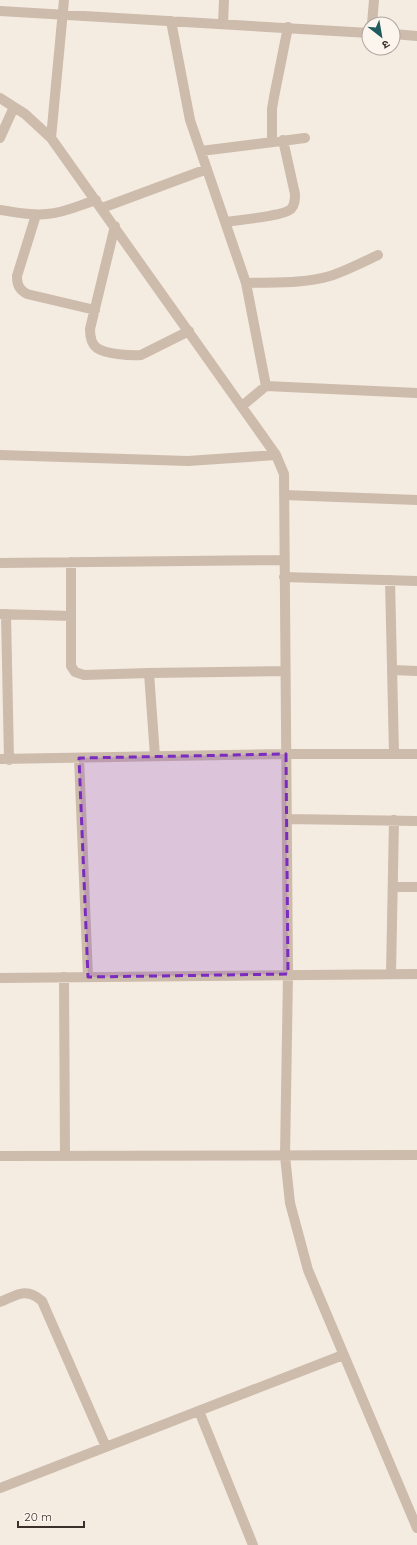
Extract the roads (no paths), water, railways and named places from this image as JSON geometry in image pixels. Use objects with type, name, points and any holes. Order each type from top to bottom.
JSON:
[{"type":"street","points":[[51,138],[64,0]]},
{"type":"street","points":[[222,24],[224,0]]},
{"type":"street","points":[[373,16],[374,0]]},
{"type":"street","points":[[0,11],[361,32]]},
{"type":"street","points":[[170,21],[186,103],[246,283],[266,386]]},
{"type":"street","points":[[272,142],[274,98],[288,27]]},
{"type":"street","points":[[401,35],[417,36]]},
{"type":"street","points":[[0,98],[14,107],[51,138],[115,226],[276,455],[284,474],[288,974],[284,1156],[290,1203],[308,1270],[417,1528]]},
{"type":"street","points":[[0,138],[14,107]]},
{"type":"street","points":[[201,150],[305,138]]},
{"type":"street","points":[[226,222],[283,213],[291,209],[295,201],[295,194],[283,140]]},
{"type":"street","points":[[0,210],[36,215],[56,213],[99,204],[207,169]]},
{"type":"street","points":[[36,215],[17,276],[17,284],[21,290],[27,294],[95,310]]},
{"type":"street","points":[[115,226],[90,336],[93,343],[98,349],[133,356],[141,355],[189,331]]},
{"type":"street","points":[[246,283],[304,281],[318,279],[332,276],[378,256]]},
{"type":"street","points":[[242,406],[266,386],[417,393]]},
{"type":"street","points":[[0,455],[188,461],[276,455]]},
{"type":"street","points":[[284,495],[417,500]]},
{"type":"street","points":[[0,563],[284,560]]},
{"type":"street","points":[[71,562],[71,666],[76,672],[84,675],[285,670]]},
{"type":"street","points":[[284,577],[417,581]]},
{"type":"street","points":[[390,580],[394,754]]},
{"type":"street","points":[[71,616],[3,614],[4,759],[286,754],[417,754]]},
{"type":"street","points":[[392,670],[417,671]]},
{"type":"street","points":[[149,673],[155,756]]},
{"type":"street","points":[[79,758],[88,977]]},
{"type":"street","points":[[287,819],[417,821]]},
{"type":"street","points":[[391,974],[394,820]]},
{"type":"street","points":[[393,887],[417,887]]},
{"type":"street","points":[[0,978],[288,974],[417,974]]},
{"type":"street","points":[[64,977],[65,1156]]},
{"type":"street","points":[[0,1156],[417,1155]]},
{"type":"street","points":[[0,1302],[24,1292],[34,1294],[42,1301],[106,1447]]},
{"type":"street","points":[[0,1488],[343,1355]]},
{"type":"street","points":[[199,1411],[253,1545]]}]
